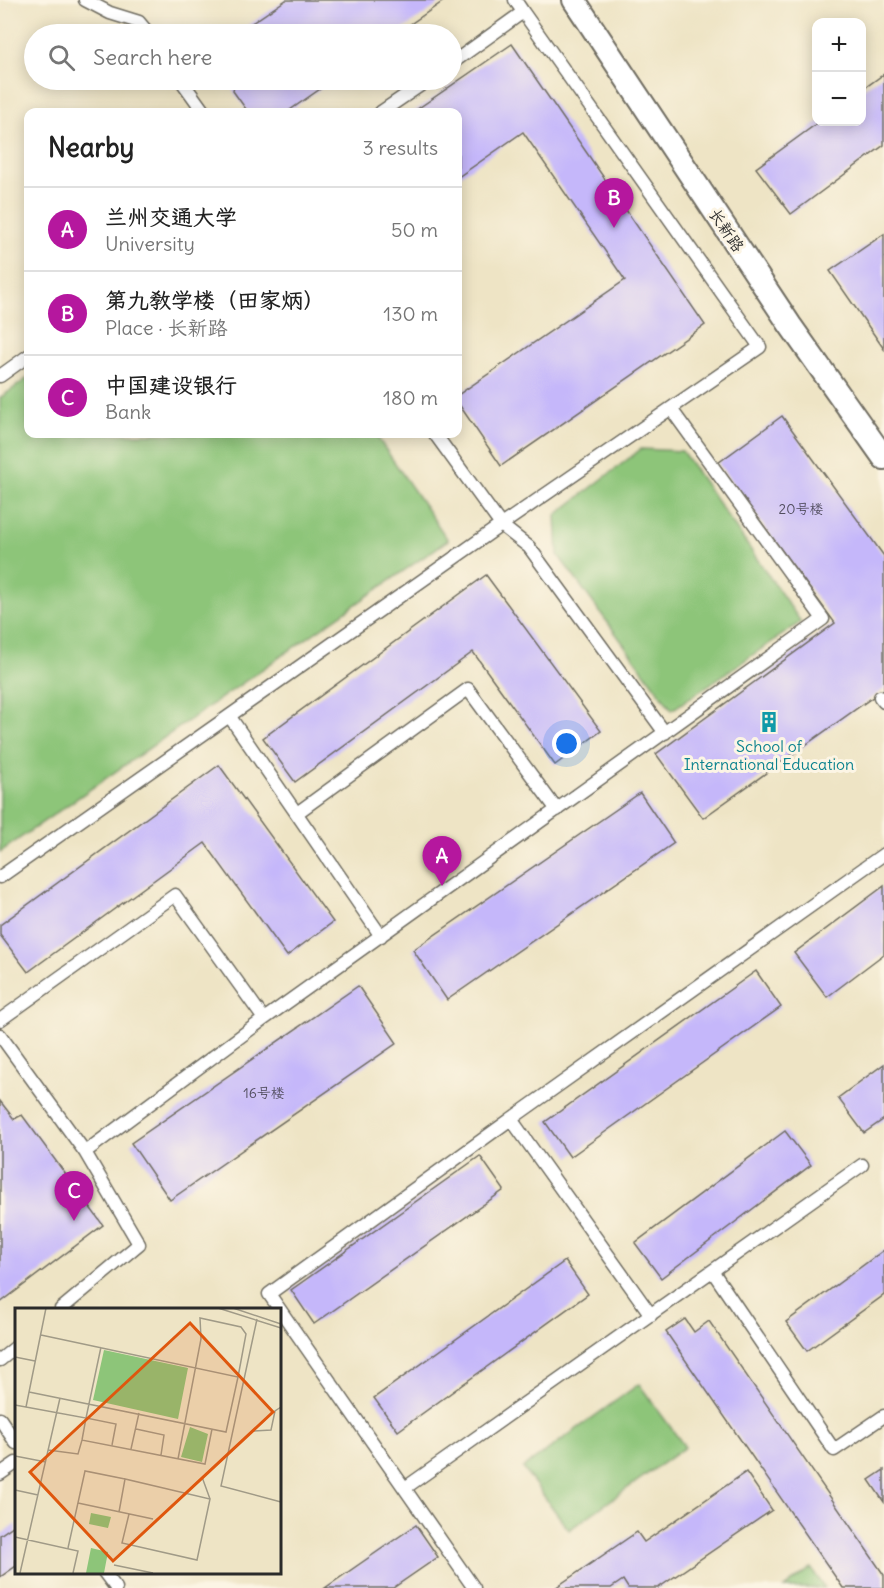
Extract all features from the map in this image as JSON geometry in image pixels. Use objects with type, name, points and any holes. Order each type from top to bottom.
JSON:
[{"type":"street","name":"长新路","points":[[574,0],[790,325],[884,458]]},
{"type":"lane","points":[[85,0],[110,13],[142,24]]},
{"type":"lane","points":[[0,878],[501,525],[760,347],[514,0]]},
{"type":"lane","points":[[462,56],[524,12]]},
{"type":"lane","points":[[188,90],[201,108]]},
{"type":"lane","points":[[387,108],[413,90]]},
{"type":"lane","points":[[0,376],[24,359]]},
{"type":"lane","points":[[85,1152],[264,1019],[665,733],[825,622],[670,409]]},
{"type":"lane","points":[[438,438],[501,525],[530,547],[665,733]]},
{"type":"lane","points":[[297,813],[468,689],[557,810]]},
{"type":"lane","points":[[230,717],[381,936]]},
{"type":"lane","points":[[279,1308],[269,1294],[884,854]]},
{"type":"lane","points":[[0,1020],[175,895],[264,1019]]},
{"type":"lane","points":[[0,1035],[85,1152],[139,1244],[63,1308]]},
{"type":"lane","points":[[512,1119],[651,1315]]},
{"type":"lane","points":[[405,1488],[862,1165]]},
{"type":"lane","points":[[712,1272],[834,1450],[884,1416]]},
{"type":"lane","points":[[280,1310],[474,1588]]},
{"type":"lane","points":[[0,1360],[15,1348]]},
{"type":"lane","points":[[0,1419],[15,1442]]},
{"type":"lane","points":[[0,1474],[15,1463]]},
{"type":"lane","points":[[105,1573],[116,1588]]},
{"type":"green space","points":[[24,381],[24,438],[378,438],[448,540],[0,852],[0,398]]},
{"type":"green space","points":[[641,449],[682,451],[801,622],[672,710],[558,555],[556,515]]},
{"type":"green space","points":[[639,1384],[685,1447],[569,1530],[523,1468]]},
{"type":"green space","points":[[811,1568],[825,1588],[784,1588]]},
{"type":"building","points":[[286,0],[445,0],[410,24],[250,24]]},
{"type":"building","points":[[512,44],[705,325],[501,466],[462,409],[462,392],[625,280],[523,132],[462,174],[462,108],[419,108],[445,90],[462,90],[462,78]]},
{"type":"building","points":[[884,74],[884,145],[791,214],[756,168],[814,126],[866,126],[866,87]]},
{"type":"building","points":[[319,90],[293,108],[245,108],[233,91]]},
{"type":"building","points":[[884,234],[884,349],[830,271]]},
{"type":"building","points":[[782,416],[884,556],[884,689],[703,818],[656,754],[835,623],[718,463]]},
{"type":"building","points":[[486,575],[601,731],[555,765],[473,652],[295,782],[263,738]]},
{"type":"building","points":[[219,765],[333,922],[287,956],[205,843],[28,972],[0,935],[0,925]]},
{"type":"building","points":[[640,793],[674,843],[447,1000],[413,950]]},
{"type":"building","points":[[884,886],[884,954],[827,997],[794,953]]},
{"type":"building","points":[[756,971],[781,1007],[570,1157],[545,1122]]},
{"type":"building","points":[[358,986],[397,1043],[170,1200],[131,1143]]},
{"type":"building","points":[[884,1064],[884,1119],[864,1133],[838,1098]]},
{"type":"building","points":[[0,1101],[14,1119],[22,1115],[103,1225],[0,1303]]},
{"type":"building","points":[[785,1131],[811,1165],[661,1278],[635,1243]]},
{"type":"building","points":[[480,1156],[504,1190],[314,1324],[291,1290]]},
{"type":"building","points":[[884,1250],[884,1295],[807,1351],[786,1322]]},
{"type":"building","points":[[565,1261],[588,1294],[398,1431],[374,1398]]},
{"type":"building","points":[[685,1319],[694,1332],[709,1321],[884,1575],[884,1588],[843,1588],[666,1332]]},
{"type":"building","points":[[884,1470],[884,1502],[869,1480]]},
{"type":"building","points":[[746,1472],[772,1510],[658,1588],[628,1588],[623,1580],[611,1588],[555,1588],[637,1532],[644,1542]]},
{"type":"building","points":[[15,1525],[15,1567],[0,1577],[0,1535]]},
{"type":"building","points":[[416,1525],[438,1557],[393,1588],[325,1588]]},
{"type":"place","name":"第九教学楼（田家炳）","points":[[614,228]]},
{"type":"place","name":"School of International Education","points":[[769,722]]},
{"type":"place","name":"兰州交通大学","points":[[442,886]]},
{"type":"place","name":"中国建设银行","points":[[74,1221]]}]
